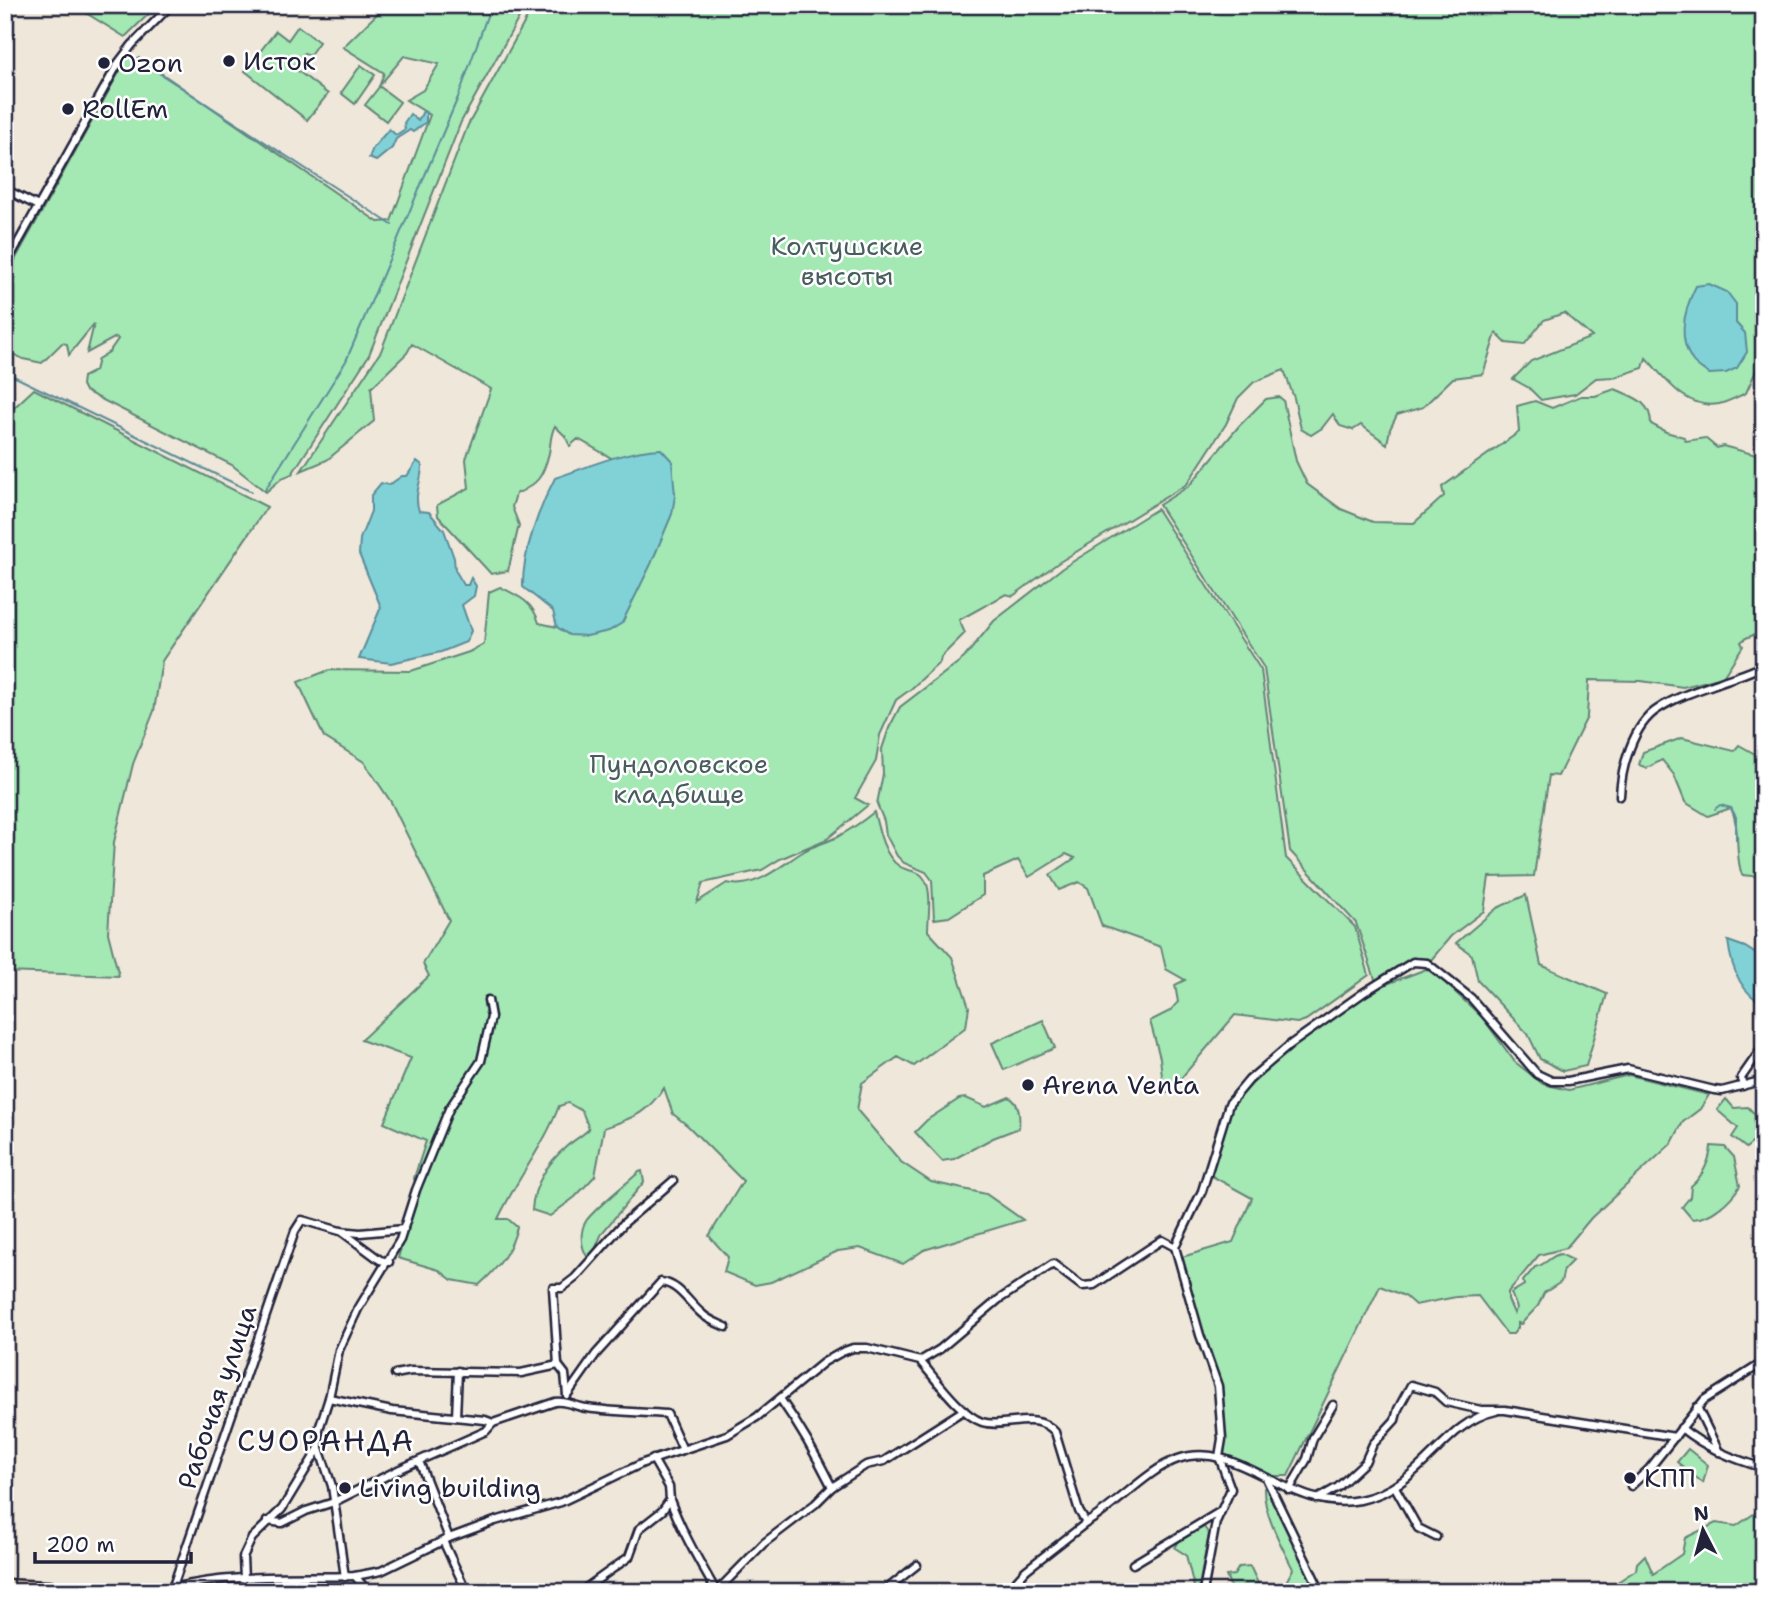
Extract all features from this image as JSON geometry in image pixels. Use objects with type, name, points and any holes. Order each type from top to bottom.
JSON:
[{"type":"main road","points":[[5,1584],[65,1587],[87,1592]]},
{"type":"street","points":[[5,266],[119,62],[171,5]]},
{"type":"street","points":[[5,188],[38,206]]},
{"type":"street","points":[[1620,796],[1622,771],[1635,737],[1656,710],[1764,665]]},
{"type":"street","points":[[1203,1592],[1216,1522],[1231,1489],[1219,1457],[1222,1439],[1218,1386],[1200,1335],[1175,1247],[1202,1191],[1229,1104],[1249,1080],[1292,1044],[1363,993],[1413,962],[1427,963],[1471,998],[1537,1074],[1552,1082],[1628,1069],[1714,1090],[1764,1080]]},
{"type":"street","points":[[345,1577],[334,1502],[320,1448],[319,1429],[339,1350],[347,1331],[388,1262],[404,1229],[439,1129],[481,1061],[491,1017],[488,1000]]},
{"type":"street","points":[[1743,1086],[1741,1078],[1764,1045]]},
{"type":"street","points":[[566,1398],[565,1374],[558,1365],[553,1288],[562,1288],[575,1279],[624,1223],[673,1181]]},
{"type":"street","name":"Рабочая улица","points":[[172,1590],[295,1231],[302,1220],[340,1231]]},
{"type":"street","points":[[340,1231],[360,1233],[404,1229]]},
{"type":"street","points":[[340,1231],[380,1260],[388,1262]]},
{"type":"street","points":[[920,1361],[940,1349],[998,1300],[1054,1264],[1082,1286],[1094,1285],[1162,1240],[1175,1247]]},
{"type":"street","points":[[329,1398],[392,1411],[493,1423],[566,1398],[596,1354],[661,1282],[678,1289],[701,1313],[726,1327]]},
{"type":"street","points":[[172,1590],[188,1584],[244,1579],[373,1574],[446,1540],[495,1521],[561,1502],[653,1459],[734,1432],[781,1400],[824,1362],[853,1348],[867,1348],[920,1361],[964,1410],[981,1422],[1032,1421],[1051,1427],[1055,1432],[1079,1511],[1086,1523]]},
{"type":"street","points":[[1631,1486],[1675,1437],[1696,1406],[1764,1362]]},
{"type":"street","points":[[395,1374],[411,1371],[521,1373],[558,1365]]},
{"type":"street","points":[[456,1417],[457,1371]]},
{"type":"street","points":[[1317,1499],[1338,1487],[1365,1462],[1373,1444],[1395,1420],[1411,1385],[1435,1392],[1446,1402],[1481,1410],[1574,1420],[1675,1437]]},
{"type":"street","points":[[566,1398],[579,1407],[622,1413],[667,1414],[683,1450]]},
{"type":"street","points":[[781,1400],[801,1429],[832,1487]]},
{"type":"street","points":[[1289,1490],[1303,1467],[1313,1438],[1333,1405]]},
{"type":"street","points":[[1696,1406],[1719,1452]]},
{"type":"street","points":[[653,1459],[669,1487],[670,1500],[681,1530],[702,1562],[716,1592],[764,1543],[832,1487],[866,1465],[884,1461],[964,1410]]},
{"type":"street","points":[[1006,1592],[1026,1570],[1170,1462],[1196,1455],[1219,1457],[1289,1490],[1317,1499],[1364,1500],[1395,1487],[1430,1460],[1461,1427],[1479,1416],[1496,1411]]},
{"type":"street","points":[[268,1521],[282,1523],[306,1510],[334,1502],[486,1431],[493,1423]]},
{"type":"street","points":[[1681,1428],[1700,1444],[1764,1468]]},
{"type":"street","points":[[244,1579],[243,1556],[252,1538],[282,1509],[320,1448]]},
{"type":"street","points":[[419,1461],[467,1592]]},
{"type":"street","points":[[1266,1478],[1321,1592]]},
{"type":"street","points":[[1395,1487],[1418,1528],[1436,1538]]},
{"type":"street","points":[[575,1592],[583,1590],[629,1557],[639,1529],[662,1511],[670,1500]]},
{"type":"street","points":[[1133,1564],[1222,1510]]},
{"type":"street","points":[[883,1592],[917,1565]]},
{"type":"street","points":[[355,1576],[368,1592]]},
{"type":"green space","points":[[73,5],[158,5],[125,37]]},
{"type":"green space","points":[[386,5],[526,5],[461,122],[369,355],[292,474],[282,478],[266,492],[232,465],[85,391],[82,385],[83,377],[95,371],[98,359],[109,352],[118,339],[116,337],[87,353],[94,324],[69,355],[67,344],[62,343],[42,363],[23,359],[5,350],[5,278],[127,58],[139,58],[378,222],[391,221],[430,115],[406,100],[423,90],[439,64],[404,56],[380,85],[384,73],[343,47]]},
{"type":"green space","points":[[534,5],[1764,5],[1764,301],[1755,301],[1764,353],[1746,393],[1719,404],[1696,402],[1678,391],[1646,358],[1643,368],[1615,377],[1596,378],[1575,394],[1541,400],[1529,388],[1513,379],[1531,361],[1592,337],[1564,313],[1544,320],[1524,345],[1506,343],[1496,333],[1483,374],[1453,378],[1423,407],[1397,415],[1387,444],[1361,425],[1353,430],[1340,426],[1333,414],[1322,428],[1311,435],[1301,429],[1284,370],[1254,382],[1238,398],[1226,424],[1187,484],[1058,563],[1013,596],[1006,594],[959,620],[965,633],[941,657],[940,662],[896,700],[880,735],[876,761],[855,798],[868,805],[827,839],[780,859],[762,870],[703,883],[697,902],[727,883],[759,880],[806,850],[842,834],[874,812],[889,856],[899,866],[924,878],[929,900],[928,931],[952,957],[969,1007],[966,1027],[914,1066],[898,1057],[862,1083],[857,1110],[901,1162],[931,1182],[986,1194],[1023,1220],[924,1250],[903,1264],[860,1248],[838,1251],[771,1282],[755,1285],[724,1272],[728,1257],[709,1236],[743,1181],[673,1114],[664,1088],[651,1104],[638,1114],[604,1128],[595,1176],[575,1197],[550,1216],[532,1210],[539,1183],[560,1152],[589,1129],[582,1111],[568,1103],[559,1106],[546,1135],[498,1219],[508,1219],[517,1227],[511,1244],[498,1266],[479,1285],[452,1280],[439,1270],[398,1258],[417,1194],[414,1178],[426,1141],[384,1123],[411,1058],[361,1040],[429,976],[423,964],[449,920],[391,802],[364,762],[324,737],[298,682],[329,670],[411,671],[469,652],[484,644],[489,592],[500,587],[529,605],[539,623],[557,627],[569,635],[675,496],[675,492],[578,439],[570,446],[555,426],[542,474],[530,487],[516,494],[512,507],[519,525],[508,571],[491,574],[438,516],[437,505],[469,488],[466,459],[491,389],[412,344],[407,353],[371,388],[374,421],[327,460],[301,471],[381,351],[468,125]]},
{"type":"green space","points":[[298,26],[319,42],[309,56],[304,53],[293,67],[328,94],[307,120],[245,71],[276,31],[288,40]]},
{"type":"green space","points":[[361,65],[375,75],[355,104],[341,93]]},
{"type":"green space","points":[[379,86],[400,102],[386,121],[365,105]]},
{"type":"green space","points":[[34,389],[267,507],[162,661],[154,711],[133,764],[114,842],[108,933],[119,976],[5,972],[5,416]]},
{"type":"green space","points":[[1615,389],[1640,401],[1648,410],[1651,424],[1666,432],[1684,437],[1686,441],[1705,438],[1717,448],[1723,446],[1764,457],[1764,631],[1741,642],[1743,646],[1723,677],[1683,687],[1641,681],[1589,680],[1587,717],[1558,776],[1549,775],[1534,876],[1489,877],[1484,911],[1451,936],[1431,960],[1411,963],[1376,982],[1356,923],[1290,851],[1264,668],[1159,505],[1189,486],[1239,426],[1266,399],[1279,397],[1283,400],[1296,461],[1307,484],[1341,509],[1373,522],[1414,523],[1444,496],[1442,487],[1519,432],[1517,406],[1535,401],[1552,408],[1581,396],[1595,396]]},
{"type":"green space","points":[[1157,509],[1261,670],[1286,858],[1355,927],[1369,975],[1306,1020],[1297,1023],[1235,1015],[1171,1090],[1164,1094],[1160,1058],[1150,1021],[1170,1011],[1178,1002],[1175,985],[1185,980],[1166,969],[1161,947],[1102,926],[1088,888],[1079,882],[1059,890],[1050,875],[1075,858],[1066,854],[1029,877],[1018,860],[983,876],[983,895],[949,917],[934,919],[932,880],[926,872],[904,863],[897,856],[886,835],[877,804],[883,774],[882,749],[900,707],[964,658],[994,621],[1061,569]]},
{"type":"green space","points":[[1682,738],[1734,751],[1739,745],[1764,759],[1762,877],[1742,875],[1738,859],[1736,824],[1731,808],[1708,816],[1685,802],[1674,775],[1662,760],[1647,768],[1639,765],[1643,752]]},
{"type":"green space","points":[[1526,895],[1541,965],[1607,994],[1586,1066],[1563,1071],[1540,1059],[1528,1034],[1478,981],[1472,955],[1456,943],[1497,908]]},
{"type":"green space","points":[[1429,968],[1482,1017],[1515,1062],[1543,1084],[1569,1090],[1629,1075],[1709,1095],[1700,1109],[1683,1122],[1672,1143],[1591,1218],[1566,1248],[1539,1255],[1508,1292],[1508,1300],[1514,1313],[1517,1308],[1511,1293],[1524,1285],[1523,1281],[1535,1267],[1560,1254],[1573,1260],[1564,1269],[1561,1282],[1544,1293],[1538,1306],[1521,1324],[1518,1323],[1513,1334],[1507,1334],[1478,1296],[1456,1297],[1415,1305],[1405,1296],[1380,1286],[1288,1476],[1272,1476],[1221,1454],[1221,1399],[1182,1257],[1233,1242],[1252,1198],[1210,1175],[1231,1107],[1271,1063],[1376,988]]},
{"type":"green space","points":[[1043,1020],[1055,1048],[1004,1070],[992,1043]]},
{"type":"green space","points":[[1009,1097],[1017,1106],[1019,1128],[993,1138],[954,1159],[942,1161],[915,1132],[927,1120],[959,1099],[966,1098],[986,1107]]},
{"type":"green space","points":[[1726,1099],[1734,1108],[1748,1107],[1764,1124],[1764,1133],[1746,1148],[1732,1137],[1738,1128],[1717,1110]]},
{"type":"green space","points":[[1711,1146],[1725,1147],[1734,1157],[1740,1186],[1719,1208],[1706,1216],[1692,1219],[1682,1207],[1690,1197],[1691,1186],[1705,1168]]},
{"type":"green space","points":[[642,1171],[644,1182],[602,1233],[594,1252],[588,1258],[582,1240],[586,1221],[603,1203]]},
{"type":"green space","points":[[1688,1449],[1708,1465],[1703,1483],[1677,1462]]},
{"type":"green space","points":[[1268,1487],[1314,1587],[1303,1592],[1286,1592],[1287,1580],[1293,1569],[1274,1530],[1267,1508],[1264,1488]]},
{"type":"green space","points":[[1764,1507],[1764,1592],[1602,1592],[1636,1570],[1637,1563],[1645,1555],[1653,1574],[1682,1554],[1685,1538],[1716,1523],[1736,1526]]},
{"type":"green space","points":[[1204,1527],[1209,1534],[1198,1591],[1194,1587],[1186,1555],[1175,1548],[1179,1541]]},
{"type":"green space","points":[[1250,1566],[1262,1592],[1233,1592],[1226,1576],[1234,1575],[1239,1567]]},
{"type":"water","points":[[423,111],[426,113],[426,122],[413,132],[410,130],[396,139],[392,148],[376,161],[369,158],[373,148],[389,129],[396,135],[405,129],[404,123],[410,114],[418,121]]},
{"type":"water","points":[[1709,284],[1727,292],[1736,304],[1736,323],[1745,333],[1747,352],[1737,368],[1726,373],[1709,374],[1698,366],[1687,351],[1685,342],[1684,323],[1692,295],[1696,286]]},
{"type":"water","points":[[661,449],[672,461],[675,496],[672,514],[622,623],[609,631],[587,636],[569,635],[557,627],[553,611],[523,587],[528,546],[549,490],[555,478],[620,456]]},
{"type":"water","points":[[417,461],[422,465],[417,493],[419,511],[429,512],[444,530],[454,558],[455,570],[464,585],[468,585],[471,578],[476,586],[474,596],[462,605],[471,631],[466,642],[441,652],[391,663],[359,659],[381,607],[359,554],[360,539],[371,511],[371,495],[381,483],[389,485],[402,476],[407,476]]},
{"type":"water","points":[[1728,941],[1745,947],[1764,959],[1764,1004],[1749,993],[1738,978]]},
{"type":"waterway","points":[[265,490],[346,361],[459,95],[491,5]]},
{"type":"waterway","points":[[142,62],[392,225]]},
{"type":"waterway","points":[[5,372],[252,492]]},
{"type":"waterway","points":[[1715,809],[1720,805],[1731,808],[1736,817],[1736,840]]},
{"type":"place","name":"Исток","points":[[229,61]]},
{"type":"place","name":"Ozon","points":[[104,63]]},
{"type":"place","name":"RollEm","points":[[68,109]]},
{"type":"place","name":"Arena Venta","points":[[1028,1085]]},
{"type":"place","name":"КПП","points":[[1630,1478]]},
{"type":"place","name":"Living building","points":[[345,1488]]},
{"type":"district","name":"СУОРАНДА","points":[[326,1441]]},
{"type":"park label","name":"Колтушские высоты","points":[[847,261]]},
{"type":"park label","name":"Пундоловское кладбище","points":[[679,779]]}]
